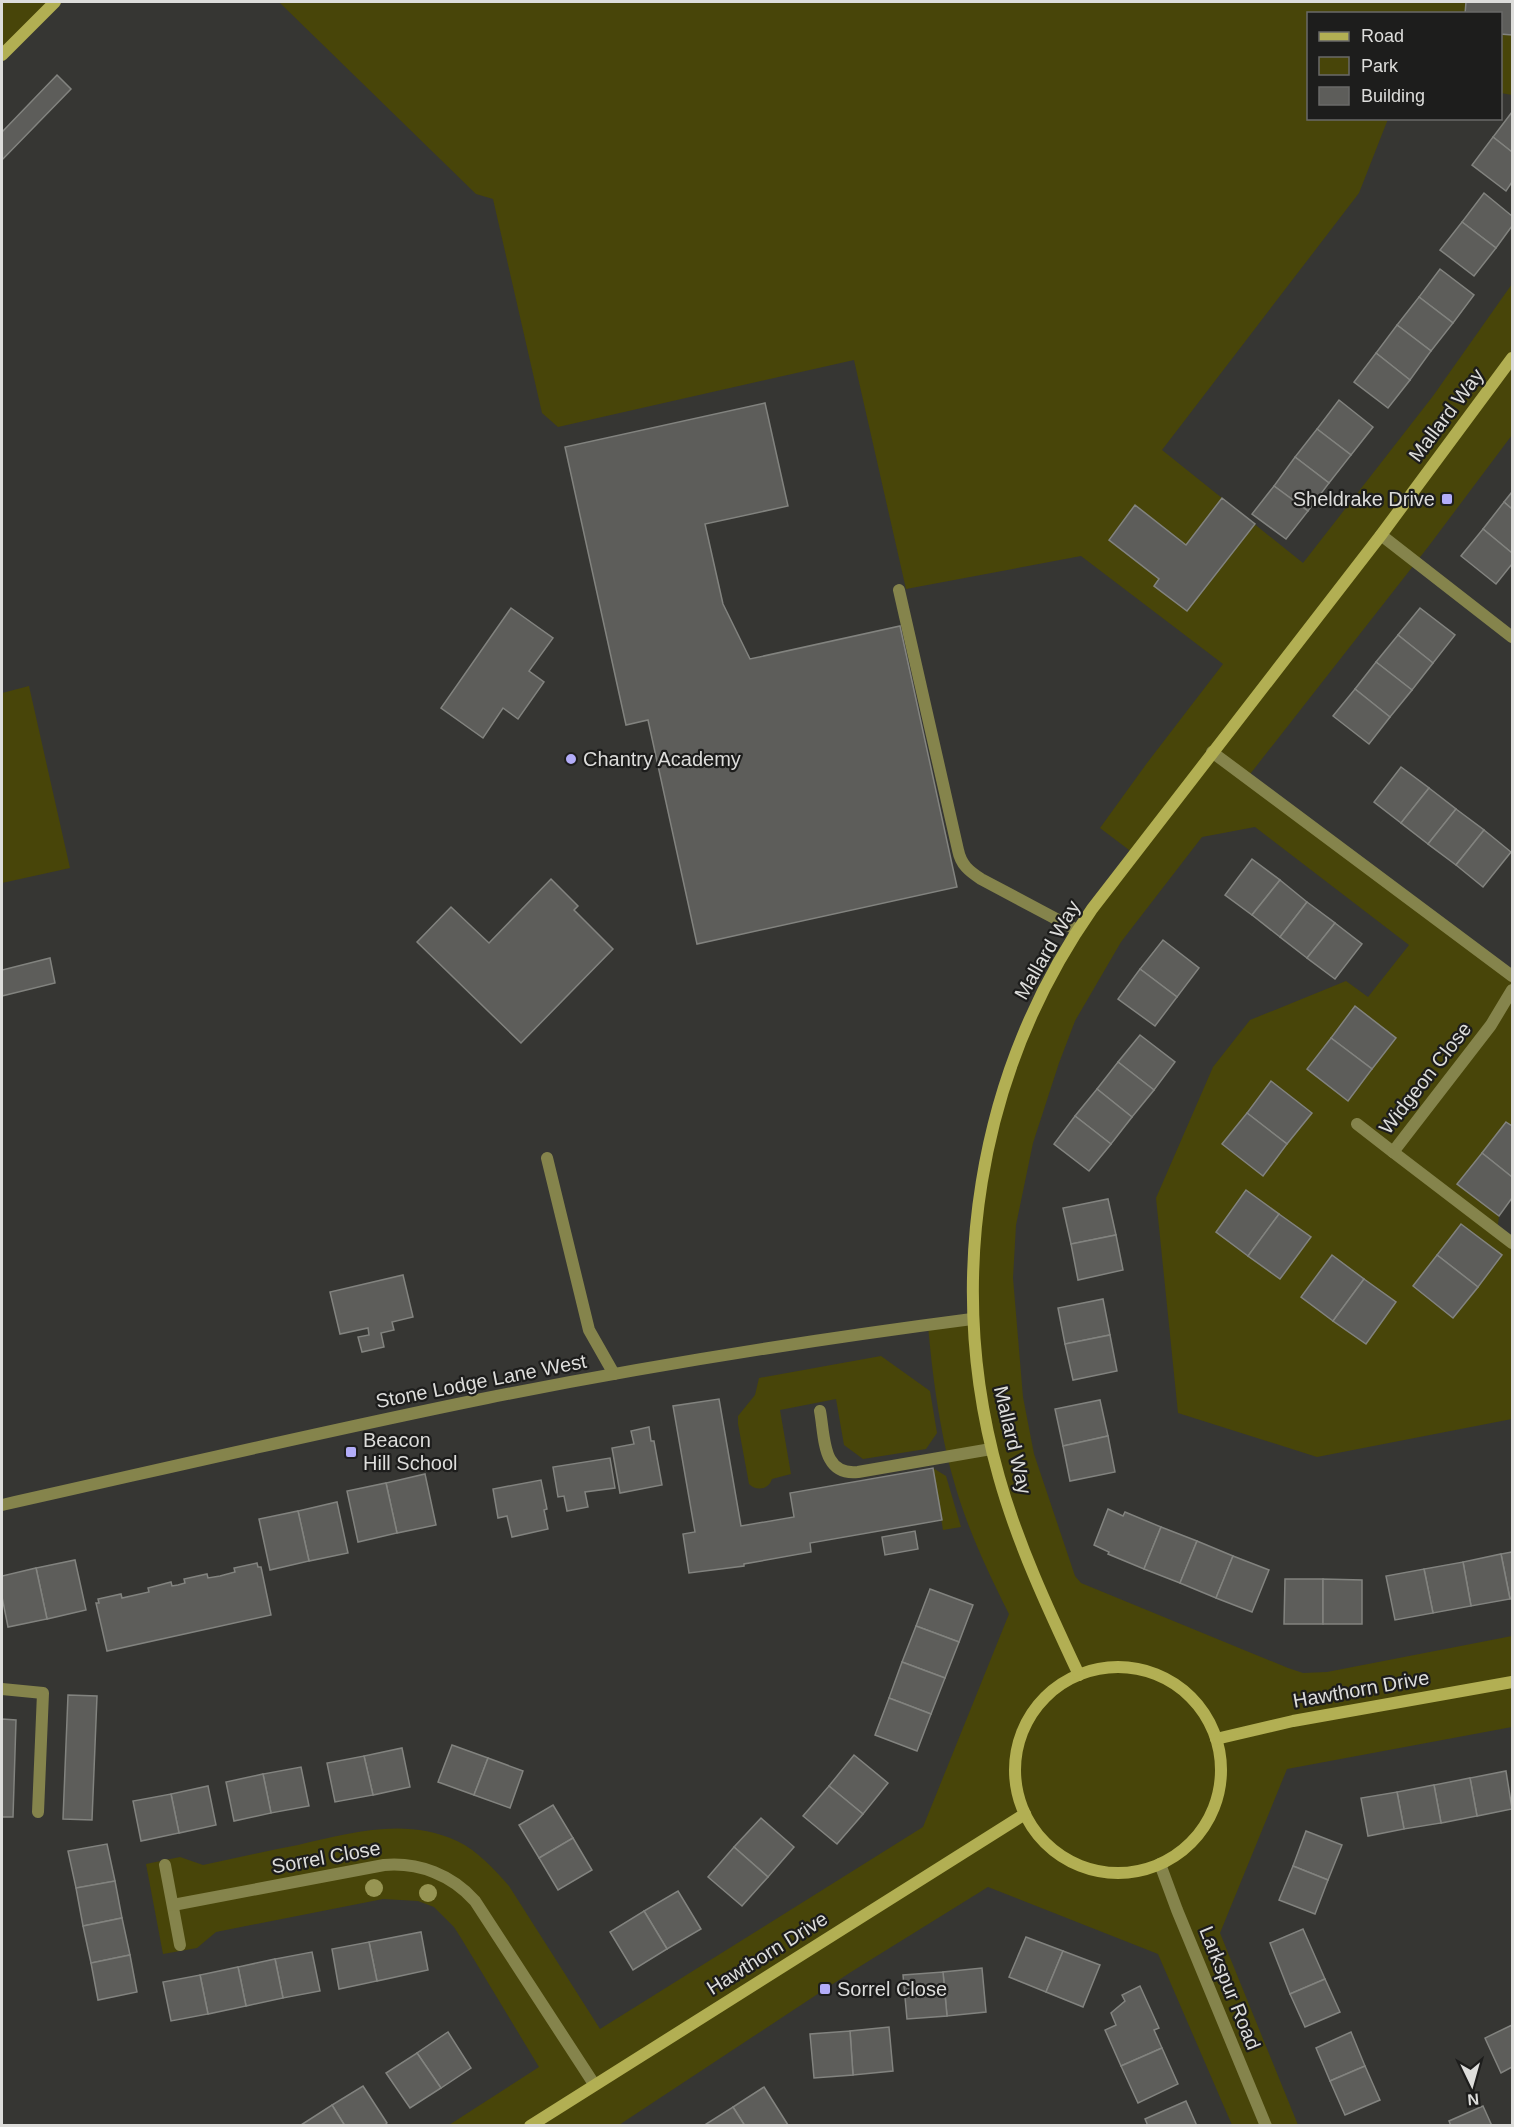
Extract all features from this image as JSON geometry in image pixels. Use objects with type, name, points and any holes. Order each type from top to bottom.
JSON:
[{"type":"street","points":[[2,56],[55,2]]},
{"type":"street","name":"Mallard Way","points":[[1079,1675],[1041,1590],[1004,1493],[992,1449],[978,1376],[972,1319],[977,1219],[986,1158],[995,1117],[1017,1050],[1055,969],[1077,930],[1120,870],[1381,535],[1512,358]]},
{"type":"street","points":[[1381,535],[1512,637]]},
{"type":"street","points":[[899,590],[962,864],[981,879],[1077,930]]},
{"type":"street","points":[[1212,752],[1512,976]]},
{"type":"street","name":"Widgeon Close","points":[[1357,1124],[1393,1152],[1491,1025],[1512,990]]},
{"type":"street","points":[[1393,1152],[1512,1243]]},
{"type":"street","points":[[547,1158],[589,1330],[614,1374]]},
{"type":"street","name":"Stone Lodge Lane West","points":[[2,1505],[427,1410],[614,1374],[972,1319]]},
{"type":"street","points":[[820,1411],[830,1461],[836,1468],[845,1472],[858,1472],[992,1449]]},
{"type":"street","points":[[1112,1667],[1146,1671],[1177,1685],[1210,1723],[1220,1758],[1221,1776],[1212,1812],[1203,1828],[1190,1843],[1176,1855],[1160,1864],[1143,1870],[1108,1872],[1074,1863],[1046,1843],[1025,1814],[1016,1778],[1019,1742],[1036,1708],[1062,1683],[1079,1675],[1112,1667]]},
{"type":"street","name":"Hawthorn Drive","points":[[1216,1739],[1293,1721],[1512,1682]]},
{"type":"street","points":[[2,1689],[43,1693],[38,1812]]},
{"type":"street","name":"Hawthorn Drive","points":[[530,2126],[1025,1814]]},
{"type":"street","name":"Larkspur Road","points":[[1160,1864],[1266,2126]]},
{"type":"street","points":[[165,1865],[180,1946]]},
{"type":"street","name":"Sorrel Close","points":[[172,1905],[384,1865],[411,1866],[440,1874],[456,1883],[475,1901],[594,2084]]},
{"type":"green space","points":[[2,2],[55,2],[2,55]]},
{"type":"green space","points":[[279,2],[1512,2],[1512,95],[1502,93],[1502,12],[1307,12],[1307,120],[1388,120],[1359,193],[1162,450],[1303,563],[1433,396],[1512,284],[1512,435],[1428,547],[1247,778],[1512,976],[1512,1198],[1499,1216],[1497,1232],[1512,1243],[1512,1419],[1317,1457],[1178,1413],[1156,1198],[1213,1067],[1250,1020],[1346,981],[1368,997],[1409,945],[1255,827],[1202,837],[1121,942],[1075,1021],[1059,1063],[1033,1143],[1016,1225],[1013,1278],[1023,1397],[1034,1454],[1075,1576],[1081,1583],[1303,1673],[1327,1672],[1512,1636],[1512,1727],[1287,1769],[1220,1933],[1298,2125],[1232,2125],[1158,1954],[988,1887],[851,1972],[619,2125],[449,2125],[539,2067],[454,1927],[434,1907],[418,1901],[383,1899],[216,1932],[197,1948],[163,1954],[146,1864],[180,1857],[203,1865],[357,1832],[418,1830],[437,1834],[465,1845],[479,1855],[509,1886],[600,2029],[923,1827],[1009,1614],[985,1564],[958,1496],[937,1402],[928,1325],[972,1319],[986,1158],[1035,1009],[1133,853],[1100,828],[1223,664],[1081,556],[906,589],[854,360],[558,427],[542,413],[493,199],[476,194]]},
{"type":"green space","points":[[29,686],[70,868],[2,883],[2,693]]},
{"type":"green space","points":[[881,1356],[930,1391],[937,1433],[926,1449],[863,1459],[844,1445],[836,1399],[780,1410],[791,1474],[772,1479],[762,1488],[749,1484],[738,1416],[755,1395],[759,1378]]},
{"type":"green space","points":[[933,1468],[946,1476],[961,1527],[943,1530]]},
{"type":"building","points":[[1466,2],[1512,2],[1512,35],[1502,34],[1502,12],[1465,12]]},
{"type":"building","points":[[57,75],[71,89],[2,160],[2,132]]},
{"type":"building","points":[[1512,112],[1512,152],[1493,137]]},
{"type":"building","points":[[1493,137],[1512,152],[1512,182],[1506,191],[1472,165]]},
{"type":"building","points":[[1484,193],[1512,216],[1512,226],[1496,248],[1462,222]]},
{"type":"building","points":[[1462,222],[1496,248],[1474,276],[1440,250]]},
{"type":"building","points":[[1440,269],[1474,295],[1453,323],[1419,297]]},
{"type":"building","points":[[1419,297],[1453,323],[1431,351],[1397,325]]},
{"type":"building","points":[[1397,325],[1431,351],[1410,380],[1376,353]]},
{"type":"building","points":[[1376,353],[1410,380],[1388,408],[1354,382]]},
{"type":"building","points":[[1339,400],[1373,427],[1351,455],[1317,429]]},
{"type":"building","points":[[765,403],[788,506],[705,524],[723,604],[750,659],[900,626],[957,887],[697,944],[648,720],[626,725],[565,447]]},
{"type":"building","points":[[1317,429],[1351,455],[1329,483],[1295,457]]},
{"type":"building","points":[[1295,457],[1329,483],[1308,511],[1274,486]]},
{"type":"building","points":[[1274,486],[1308,511],[1286,539],[1252,514]]},
{"type":"building","points":[[1512,492],[1512,509],[1504,502]]},
{"type":"building","points":[[1222,498],[1255,524],[1187,611],[1154,586],[1159,579],[1109,540],[1135,505],[1186,545]]},
{"type":"building","points":[[1504,502],[1512,509],[1512,553],[1483,529]]},
{"type":"building","points":[[1483,529],[1512,553],[1512,564],[1496,584],[1461,556]]},
{"type":"building","points":[[511,608],[553,638],[529,671],[544,682],[518,719],[503,708],[483,738],[441,708]]},
{"type":"building","points":[[1420,608],[1455,635],[1433,663],[1398,635]]},
{"type":"building","points":[[1398,635],[1433,663],[1412,690],[1376,662]]},
{"type":"building","points":[[1376,662],[1412,690],[1390,717],[1355,689]]},
{"type":"building","points":[[1355,689],[1390,717],[1369,744],[1333,716]]},
{"type":"building","points":[[1401,767],[1429,788],[1401,823],[1374,802]]},
{"type":"building","points":[[1429,788],[1456,809],[1428,844],[1401,823]]},
{"type":"building","points":[[1456,809],[1484,830],[1456,865],[1428,844]]},
{"type":"building","points":[[1484,830],[1511,852],[1483,887],[1456,865]]},
{"type":"building","points":[[1252,859],[1280,880],[1252,915],[1225,895]]},
{"type":"building","points":[[551,879],[578,906],[574,910],[613,949],[521,1043],[417,942],[451,907],[489,943]]},
{"type":"building","points":[[1280,880],[1307,902],[1280,937],[1252,915]]},
{"type":"building","points":[[1307,902],[1335,923],[1307,958],[1280,937]]},
{"type":"building","points":[[1335,923],[1362,944],[1335,979],[1307,958]]},
{"type":"building","points":[[1163,940],[1199,968],[1177,997],[1140,969]]},
{"type":"building","points":[[50,958],[55,983],[2,996],[2,970]]},
{"type":"building","points":[[1140,969],[1177,997],[1155,1026],[1118,999]]},
{"type":"building","points":[[1355,1006],[1396,1038],[1372,1069],[1331,1038]]},
{"type":"building","points":[[1140,1035],[1175,1062],[1154,1090],[1118,1062]]},
{"type":"building","points":[[1331,1038],[1372,1069],[1348,1101],[1307,1069]]},
{"type":"building","points":[[1118,1062],[1154,1090],[1132,1117],[1097,1089]]},
{"type":"building","points":[[1271,1081],[1312,1113],[1287,1144],[1247,1113]]},
{"type":"building","points":[[1097,1089],[1132,1117],[1111,1144],[1075,1116]]},
{"type":"building","points":[[1247,1113],[1287,1144],[1263,1176],[1222,1144]]},
{"type":"building","points":[[1075,1116],[1111,1144],[1089,1171],[1054,1144]]},
{"type":"building","points":[[1506,1122],[1512,1126],[1512,1177],[1482,1153]]},
{"type":"building","points":[[1482,1153],[1512,1177],[1512,1198],[1499,1216],[1457,1184]]},
{"type":"building","points":[[1246,1190],[1279,1214],[1248,1256],[1216,1232]]},
{"type":"building","points":[[1108,1199],[1116,1235],[1071,1244],[1063,1208]]},
{"type":"building","points":[[1279,1214],[1311,1237],[1280,1279],[1248,1256]]},
{"type":"building","points":[[1461,1224],[1502,1255],[1478,1287],[1437,1255]]},
{"type":"building","points":[[1116,1235],[1123,1270],[1078,1280],[1071,1244]]},
{"type":"building","points":[[1332,1255],[1364,1279],[1333,1321],[1301,1297]]},
{"type":"building","points":[[1437,1255],[1478,1287],[1453,1318],[1413,1286]]},
{"type":"building","points":[[403,1275],[413,1317],[392,1322],[394,1330],[381,1333],[384,1347],[362,1352],[358,1337],[369,1335],[368,1328],[340,1334],[330,1292]]},
{"type":"building","points":[[1364,1279],[1396,1302],[1366,1344],[1333,1321]]},
{"type":"building","points":[[1103,1299],[1110,1335],[1065,1344],[1058,1308]]},
{"type":"building","points":[[1110,1335],[1117,1371],[1073,1380],[1065,1344]]},
{"type":"building","points":[[719,1399],[741,1526],[794,1517],[790,1493],[933,1468],[942,1520],[810,1543],[811,1552],[744,1564],[744,1566],[689,1573],[683,1534],[695,1532],[673,1406]]},
{"type":"building","points":[[1100,1400],[1108,1436],[1063,1446],[1055,1409]]},
{"type":"building","points":[[649,1427],[651,1441],[654,1441],[662,1485],[620,1493],[612,1448],[634,1444],[631,1431]]},
{"type":"building","points":[[1108,1436],[1115,1472],[1070,1481],[1063,1446]]},
{"type":"building","points":[[610,1458],[615,1488],[585,1492],[588,1507],[567,1511],[564,1496],[558,1497],[553,1467]]},
{"type":"building","points":[[425,1474],[436,1525],[397,1533],[386,1483]]},
{"type":"building","points":[[541,1480],[547,1509],[544,1510],[548,1529],[512,1537],[507,1516],[498,1518],[493,1489]]},
{"type":"building","points":[[386,1483],[397,1533],[358,1542],[347,1491]]},
{"type":"building","points":[[337,1502],[348,1553],[309,1561],[298,1511]]},
{"type":"building","points":[[1108,1509],[1123,1516],[1125,1512],[1161,1527],[1144,1569],[1108,1554],[1109,1552],[1094,1545]]},
{"type":"building","points":[[298,1511],[309,1561],[270,1570],[259,1519]]},
{"type":"building","points":[[1161,1527],[1197,1541],[1180,1583],[1144,1569]]},
{"type":"building","points":[[915,1531],[918,1549],[885,1555],[882,1537]]},
{"type":"building","points":[[1197,1541],[1233,1556],[1216,1598],[1180,1583]]},
{"type":"building","points":[[1512,1552],[1512,1598],[1510,1599],[1501,1554]]},
{"type":"building","points":[[1501,1554],[1510,1599],[1471,1606],[1463,1562]]},
{"type":"building","points":[[1233,1556],[1269,1570],[1252,1612],[1216,1598]]},
{"type":"building","points":[[75,1560],[86,1610],[47,1619],[36,1568]]},
{"type":"building","points":[[1463,1562],[1471,1606],[1433,1613],[1424,1569]]},
{"type":"building","points":[[257,1563],[258,1567],[261,1567],[271,1615],[107,1651],[96,1603],[99,1603],[98,1599],[121,1594],[122,1598],[149,1592],[148,1588],[171,1582],[172,1586],[178,1585],[185,1583],[184,1579],[207,1574],[208,1578],[220,1576],[235,1572],[234,1568]]},
{"type":"building","points":[[36,1568],[47,1619],[8,1627],[2,1597],[2,1576]]},
{"type":"building","points":[[1424,1569],[1433,1613],[1395,1620],[1386,1576]]},
{"type":"building","points":[[1285,1579],[1323,1579],[1323,1624],[1284,1624]]},
{"type":"building","points":[[1323,1579],[1362,1580],[1362,1624],[1323,1624]]},
{"type":"building","points":[[930,1589],[973,1605],[959,1642],[916,1626]]},
{"type":"building","points":[[916,1626],[959,1642],[945,1678],[902,1662]]},
{"type":"building","points":[[902,1662],[945,1678],[931,1714],[889,1698]]},
{"type":"building","points":[[68,1695],[97,1696],[92,1820],[63,1819]]},
{"type":"building","points":[[889,1698],[931,1714],[917,1751],[875,1735]]},
{"type":"building","points":[[2,1719],[16,1720],[13,1817],[2,1817]]},
{"type":"building","points":[[452,1745],[488,1758],[474,1795],[438,1782]]},
{"type":"building","points":[[402,1748],[410,1787],[373,1795],[364,1756]]},
{"type":"building","points":[[854,1755],[888,1783],[863,1814],[829,1786]]},
{"type":"building","points":[[364,1756],[373,1795],[335,1802],[327,1763]]},
{"type":"building","points":[[488,1758],[523,1771],[510,1808],[474,1795]]},
{"type":"building","points":[[301,1767],[309,1806],[271,1813],[263,1774]]},
{"type":"building","points":[[1506,1771],[1512,1809],[1477,1816],[1470,1778]]},
{"type":"building","points":[[263,1774],[271,1813],[234,1821],[226,1782]]},
{"type":"building","points":[[1470,1778],[1477,1816],[1441,1823],[1434,1785]]},
{"type":"building","points":[[1434,1785],[1441,1823],[1404,1829],[1397,1792]]},
{"type":"building","points":[[208,1786],[216,1825],[179,1833],[171,1794]]},
{"type":"building","points":[[829,1786],[863,1814],[837,1844],[803,1816]]},
{"type":"building","points":[[1397,1792],[1404,1829],[1368,1836],[1361,1798]]},
{"type":"building","points":[[171,1794],[179,1833],[141,1841],[133,1801]]},
{"type":"building","points":[[553,1805],[573,1838],[539,1858],[519,1825]]},
{"type":"building","points":[[761,1818],[794,1847],[768,1877],[734,1847]]},
{"type":"building","points":[[1306,1831],[1342,1845],[1328,1880],[1293,1866]]},
{"type":"building","points":[[573,1838],[592,1870],[558,1890],[539,1858]]},
{"type":"building","points":[[107,1844],[115,1881],[76,1888],[68,1851]]},
{"type":"building","points":[[734,1847],[768,1877],[742,1906],[708,1877]]},
{"type":"building","points":[[1293,1866],[1328,1880],[1315,1914],[1279,1900]]},
{"type":"building","points":[[115,1881],[122,1918],[83,1926],[76,1888]]},
{"type":"building","points":[[678,1891],[701,1929],[667,1949],[644,1911]]},
{"type":"building","points":[[644,1911],[667,1949],[633,1970],[610,1932]]},
{"type":"building","points":[[122,1918],[130,1955],[91,1963],[83,1926]]},
{"type":"building","points":[[1303,1929],[1325,1979],[1290,1994],[1270,1943]]},
{"type":"building","points":[[421,1932],[428,1970],[377,1981],[369,1942]]},
{"type":"building","points":[[1026,1937],[1063,1951],[1046,1992],[1009,1977]]},
{"type":"building","points":[[369,1942],[377,1981],[339,1989],[332,1949]]},
{"type":"building","points":[[1063,1951],[1100,1965],[1083,2007],[1046,1992]]},
{"type":"building","points":[[312,1952],[320,1991],[283,1998],[275,1959]]},
{"type":"building","points":[[130,1955],[137,1992],[98,2000],[91,1963]]},
{"type":"building","points":[[275,1959],[283,1998],[246,2006],[238,1967]]},
{"type":"building","points":[[238,1967],[246,2006],[208,2014],[200,1975]]},
{"type":"building","points":[[982,1968],[986,2012],[947,2016],[943,1972]]},
{"type":"building","points":[[943,1972],[947,2016],[907,2019],[903,1975]]},
{"type":"building","points":[[200,1975],[208,2014],[171,2021],[163,1982]]},
{"type":"building","points":[[1325,1979],[1340,2012],[1305,2027],[1290,1994]]},
{"type":"building","points":[[1140,1986],[1159,2028],[1154,2030],[1162,2048],[1121,2066],[1105,2030],[1116,2025],[1111,2013],[1125,2001],[1122,1995]]},
{"type":"building","points":[[1512,2025],[1512,2067],[1501,2073],[1485,2038]]},
{"type":"building","points":[[889,2027],[893,2071],[853,2075],[850,2031]]},
{"type":"building","points":[[850,2031],[853,2075],[814,2078],[810,2034]]},
{"type":"building","points":[[448,2032],[471,2068],[441,2088],[417,2053]]},
{"type":"building","points":[[1351,2032],[1365,2066],[1330,2081],[1316,2048]]},
{"type":"building","points":[[1162,2048],[1178,2084],[1138,2103],[1121,2066]]},
{"type":"building","points":[[417,2053],[441,2088],[410,2108],[386,2073]]},
{"type":"building","points":[[1365,2066],[1380,2100],[1345,2115],[1330,2081]]},
{"type":"building","points":[[363,2086],[387,2123],[384,2126],[345,2126],[332,2105]]},
{"type":"building","points":[[764,2087],[787,2126],[745,2126],[733,2107]]},
{"type":"building","points":[[1186,2101],[1197,2126],[1148,2126],[1145,2119]]},
{"type":"building","points":[[332,2105],[345,2126],[301,2126],[301,2125]]},
{"type":"building","points":[[1483,2106],[1492,2126],[1451,2126],[1449,2121]]},
{"type":"building","points":[[733,2107],[745,2126],[703,2126]]},
{"type":"place","name":"Sheldrake Drive","points":[[1447,499]]},
{"type":"place","name":"Chantry Academy","points":[[571,759]]},
{"type":"place","name":"Beacon Hill School","points":[[351,1452]]},
{"type":"place","name":"Sorrel Close","points":[[825,1989]]}]
